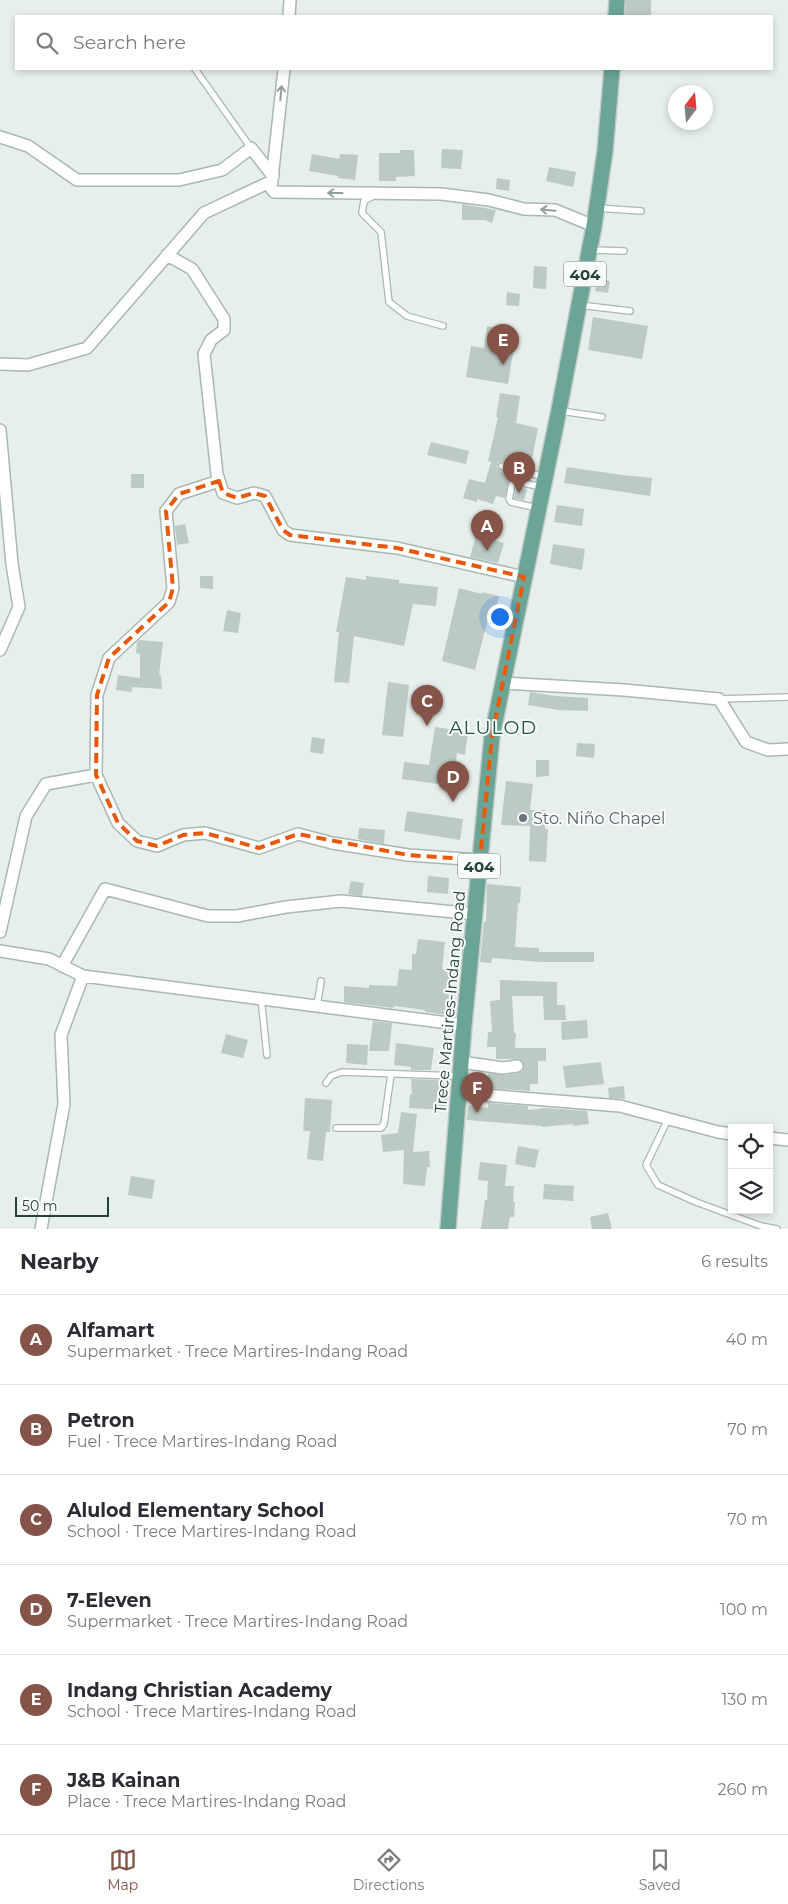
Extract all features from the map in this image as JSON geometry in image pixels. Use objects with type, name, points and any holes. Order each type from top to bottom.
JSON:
[{"type":"main road","points":[[616,15],[617,0]]},
{"type":"main road","name":"Trece Martires-Indang Road","points":[[448,1229],[464,1025],[492,736],[559,410],[594,226],[605,150],[612,70]]},
{"type":"street","points":[[289,15],[290,0]]},
{"type":"street","points":[[284,70],[273,178],[270,188],[274,192],[441,194],[489,200],[524,209],[555,210],[594,226]]},
{"type":"street","points":[[0,137],[28,146],[77,180],[179,180],[222,170],[251,148],[273,178]]},
{"type":"street","points":[[0,364],[28,365],[87,348],[204,213],[273,178]]},
{"type":"street","points":[[167,255],[192,270],[224,319],[224,330],[211,340],[204,354],[216,474],[223,493],[237,498],[254,493],[265,496],[283,530],[290,535],[397,548],[524,577]]},
{"type":"street","points":[[0,430],[12,564],[19,607],[0,650]]},
{"type":"street","points":[[219,481],[179,494],[166,511],[174,588],[169,602],[109,658],[97,695],[96,775],[118,823],[137,841],[157,846],[183,836],[205,833],[258,848],[298,834],[332,843],[408,855],[480,860]]},
{"type":"street","points":[[503,683],[624,690],[719,700],[746,742],[768,750],[788,749]]},
{"type":"street","points":[[0,932],[26,816],[46,784],[96,775]]},
{"type":"street","points":[[62,966],[105,889],[208,916],[237,916],[286,907],[341,901],[475,914]]},
{"type":"street","points":[[0,951],[50,960],[83,976],[464,1025]]},
{"type":"street","points":[[41,1229],[64,1104],[61,1035],[83,976]]},
{"type":"street","points":[[461,1069],[517,1066]]},
{"type":"street","points":[[459,1093],[620,1106],[728,1133]]},
{"type":"street","points":[[773,1138],[788,1140]]},
{"type":"lane","points":[[197,70],[251,148]]},
{"type":"lane","points":[[379,193],[364,201],[362,213],[381,232],[388,302],[407,316],[443,326]]},
{"type":"lane","points":[[597,208],[641,211]]},
{"type":"lane","points":[[589,250],[624,251]]},
{"type":"lane","points":[[579,305],[630,311]]},
{"type":"lane","points":[[559,410],[602,417]]},
{"type":"lane","points":[[502,466],[544,482]]},
{"type":"lane","points":[[538,508],[511,502],[512,484],[517,482],[544,482]]},
{"type":"lane","points":[[719,700],[788,697]]},
{"type":"lane","points":[[317,1006],[321,981]]},
{"type":"lane","points":[[261,998],[267,1055]]},
{"type":"lane","points":[[326,1083],[331,1076],[342,1072],[391,1074],[461,1069]]},
{"type":"lane","points":[[336,1128],[381,1128],[384,1124],[391,1074]]},
{"type":"lane","points":[[668,1118],[646,1165],[658,1185],[714,1209],[761,1226],[777,1229]]},
{"type":"highlighted area","points":[[219,481],[223,493],[237,498],[254,493],[265,496],[283,530],[290,535],[397,548],[524,577],[492,736],[480,860],[408,855],[298,834],[259,848],[205,833],[183,835],[157,846],[137,841],[118,823],[96,775],[97,695],[109,658],[169,602],[173,588],[166,511],[179,494]]},
{"type":"building","points":[[626,0],[651,0],[651,15],[625,15]]},
{"type":"building","points":[[442,149],[463,150],[461,169],[441,168]]},
{"type":"building","points":[[400,150],[414,150],[415,176],[396,177],[396,181],[379,181],[379,153],[400,153]]},
{"type":"building","points":[[312,154],[339,159],[340,154],[358,155],[355,180],[309,171]]},
{"type":"building","points":[[549,167],[576,172],[573,187],[546,181]]},
{"type":"building","points":[[497,178],[510,180],[509,191],[496,189]]},
{"type":"building","points":[[462,204],[496,210],[492,223],[484,220],[462,220]]},
{"type":"building","points":[[534,266],[547,267],[546,289],[533,288]]},
{"type":"building","points":[[597,279],[610,281],[608,293],[595,291]]},
{"type":"building","points":[[507,292],[520,294],[519,306],[506,305]]},
{"type":"building","points":[[593,317],[648,326],[642,359],[588,350]]},
{"type":"building","points":[[487,326],[498,328],[495,350],[513,353],[508,384],[466,377],[471,346],[484,348]]},
{"type":"building","points":[[500,393],[520,396],[516,423],[538,428],[532,460],[529,468],[503,461],[499,462],[497,467],[499,470],[527,477],[527,479],[517,477],[509,481],[505,498],[496,496],[493,504],[477,499],[477,502],[463,498],[469,479],[485,483],[491,462],[488,461],[498,417],[496,417]]},
{"type":"building","points":[[431,442],[469,451],[466,464],[427,455]]},
{"type":"building","points":[[567,467],[652,478],[650,496],[564,483]]},
{"type":"building","points":[[131,474],[144,474],[144,488],[131,488]]},
{"type":"building","points":[[516,487],[527,489],[524,500],[514,498]]},
{"type":"building","points":[[557,505],[584,509],[582,526],[554,522]]},
{"type":"building","points":[[185,524],[189,543],[177,545],[175,526]]},
{"type":"building","points":[[476,535],[504,543],[498,563],[470,557]]},
{"type":"building","points":[[553,544],[585,549],[582,570],[550,564]]},
{"type":"building","points":[[200,576],[213,576],[213,589],[200,588]]},
{"type":"building","points":[[366,576],[399,580],[399,583],[438,587],[436,606],[413,604],[404,646],[354,636],[349,683],[334,682],[339,632],[336,632],[346,577],[366,580]]},
{"type":"building","points":[[459,588],[499,596],[496,611],[490,610],[475,670],[442,661]]},
{"type":"building","points":[[227,610],[241,613],[238,633],[223,631]]},
{"type":"building","points":[[140,640],[163,642],[159,675],[161,675],[162,689],[132,687],[132,692],[116,690],[118,675],[140,678],[140,654],[136,653],[137,642]]},
{"type":"building","points":[[388,682],[409,685],[403,737],[382,735]]},
{"type":"building","points":[[530,692],[588,698],[588,711],[558,710],[528,705]]},
{"type":"building","points":[[435,727],[468,732],[465,755],[457,753],[453,786],[402,779],[404,762],[429,765]]},
{"type":"building","points":[[312,737],[325,739],[323,754],[310,752]]},
{"type":"building","points":[[577,743],[595,744],[594,758],[576,756]]},
{"type":"building","points":[[536,760],[549,760],[549,776],[536,777]]},
{"type":"building","points":[[506,781],[533,784],[530,810],[545,810],[545,829],[548,829],[546,862],[529,861],[530,826],[501,825]]},
{"type":"building","points":[[407,811],[463,819],[460,840],[404,831]]},
{"type":"building","points":[[359,828],[385,830],[384,844],[358,839]]},
{"type":"building","points":[[428,876],[449,878],[448,894],[427,892]]},
{"type":"building","points":[[351,881],[364,883],[362,896],[348,894]]},
{"type":"building","points":[[487,884],[521,887],[515,947],[539,948],[539,952],[594,952],[594,962],[541,962],[492,958],[491,963],[480,962],[484,921],[486,922]]},
{"type":"building","points":[[418,939],[445,942],[442,969],[452,970],[448,1015],[394,1006],[394,1008],[344,1002],[344,986],[369,988],[369,985],[397,986],[399,969],[412,970],[412,954],[416,954]]},
{"type":"building","points":[[500,980],[557,982],[557,1005],[565,1005],[566,1020],[544,1020],[543,996],[512,996],[514,1033],[516,1033],[515,1048],[546,1048],[546,1061],[538,1061],[538,1084],[530,1084],[530,1091],[488,1088],[488,1073],[504,1075],[518,1073],[522,1072],[524,1065],[519,1059],[496,1059],[496,1047],[487,1047],[488,1032],[492,1032],[490,1001],[500,1000]]},
{"type":"building","points":[[587,1020],[588,1038],[562,1040],[561,1022]]},
{"type":"building","points":[[373,1021],[392,1023],[389,1051],[369,1051]]},
{"type":"building","points":[[226,1034],[248,1040],[243,1058],[221,1053]]},
{"type":"building","points":[[396,1043],[434,1048],[431,1070],[411,1070],[411,1067],[394,1065]]},
{"type":"building","points":[[347,1044],[368,1045],[367,1065],[346,1063]]},
{"type":"building","points":[[601,1062],[604,1084],[566,1088],[563,1066]]},
{"type":"building","points":[[411,1079],[444,1080],[444,1097],[447,1097],[446,1110],[409,1108],[410,1094],[412,1094]]},
{"type":"building","points":[[624,1086],[625,1099],[609,1098],[608,1088]]},
{"type":"building","points":[[305,1098],[332,1100],[330,1132],[326,1132],[323,1161],[307,1159],[310,1131],[303,1131]]},
{"type":"building","points":[[488,1103],[528,1106],[528,1110],[546,1108],[587,1111],[589,1124],[542,1127],[467,1120],[468,1106],[488,1108]]},
{"type":"building","points":[[401,1112],[417,1114],[413,1152],[429,1151],[430,1167],[427,1167],[425,1186],[403,1184],[404,1150],[383,1152],[381,1135],[398,1133]]},
{"type":"building","points":[[518,1146],[539,1150],[535,1168],[515,1164]]},
{"type":"building","points":[[480,1162],[507,1165],[505,1186],[514,1186],[513,1202],[515,1202],[514,1217],[510,1217],[508,1229],[481,1229],[485,1200],[487,1200],[488,1181],[478,1180]]},
{"type":"building","points":[[131,1176],[155,1180],[152,1199],[128,1195]]},
{"type":"building","points":[[544,1184],[574,1186],[573,1201],[543,1199]]},
{"type":"building","points":[[608,1213],[612,1229],[592,1229],[590,1217]]},
{"type":"place","name":"Indang Christian Academy","points":[[503,365]]},
{"type":"place","name":"Petron","points":[[519,493]]},
{"type":"place","name":"Alfamart","points":[[487,551]]},
{"type":"place","name":"Alulod Elementary School","points":[[427,726]]},
{"type":"place","name":"7-Eleven","points":[[453,802]]},
{"type":"place","name":"Sto. Niño Chapel","points":[[523,818]]},
{"type":"place","name":"J&B Kainan","points":[[477,1113]]},
{"type":"district","name":"ALULOD","points":[[493,727]]}]
